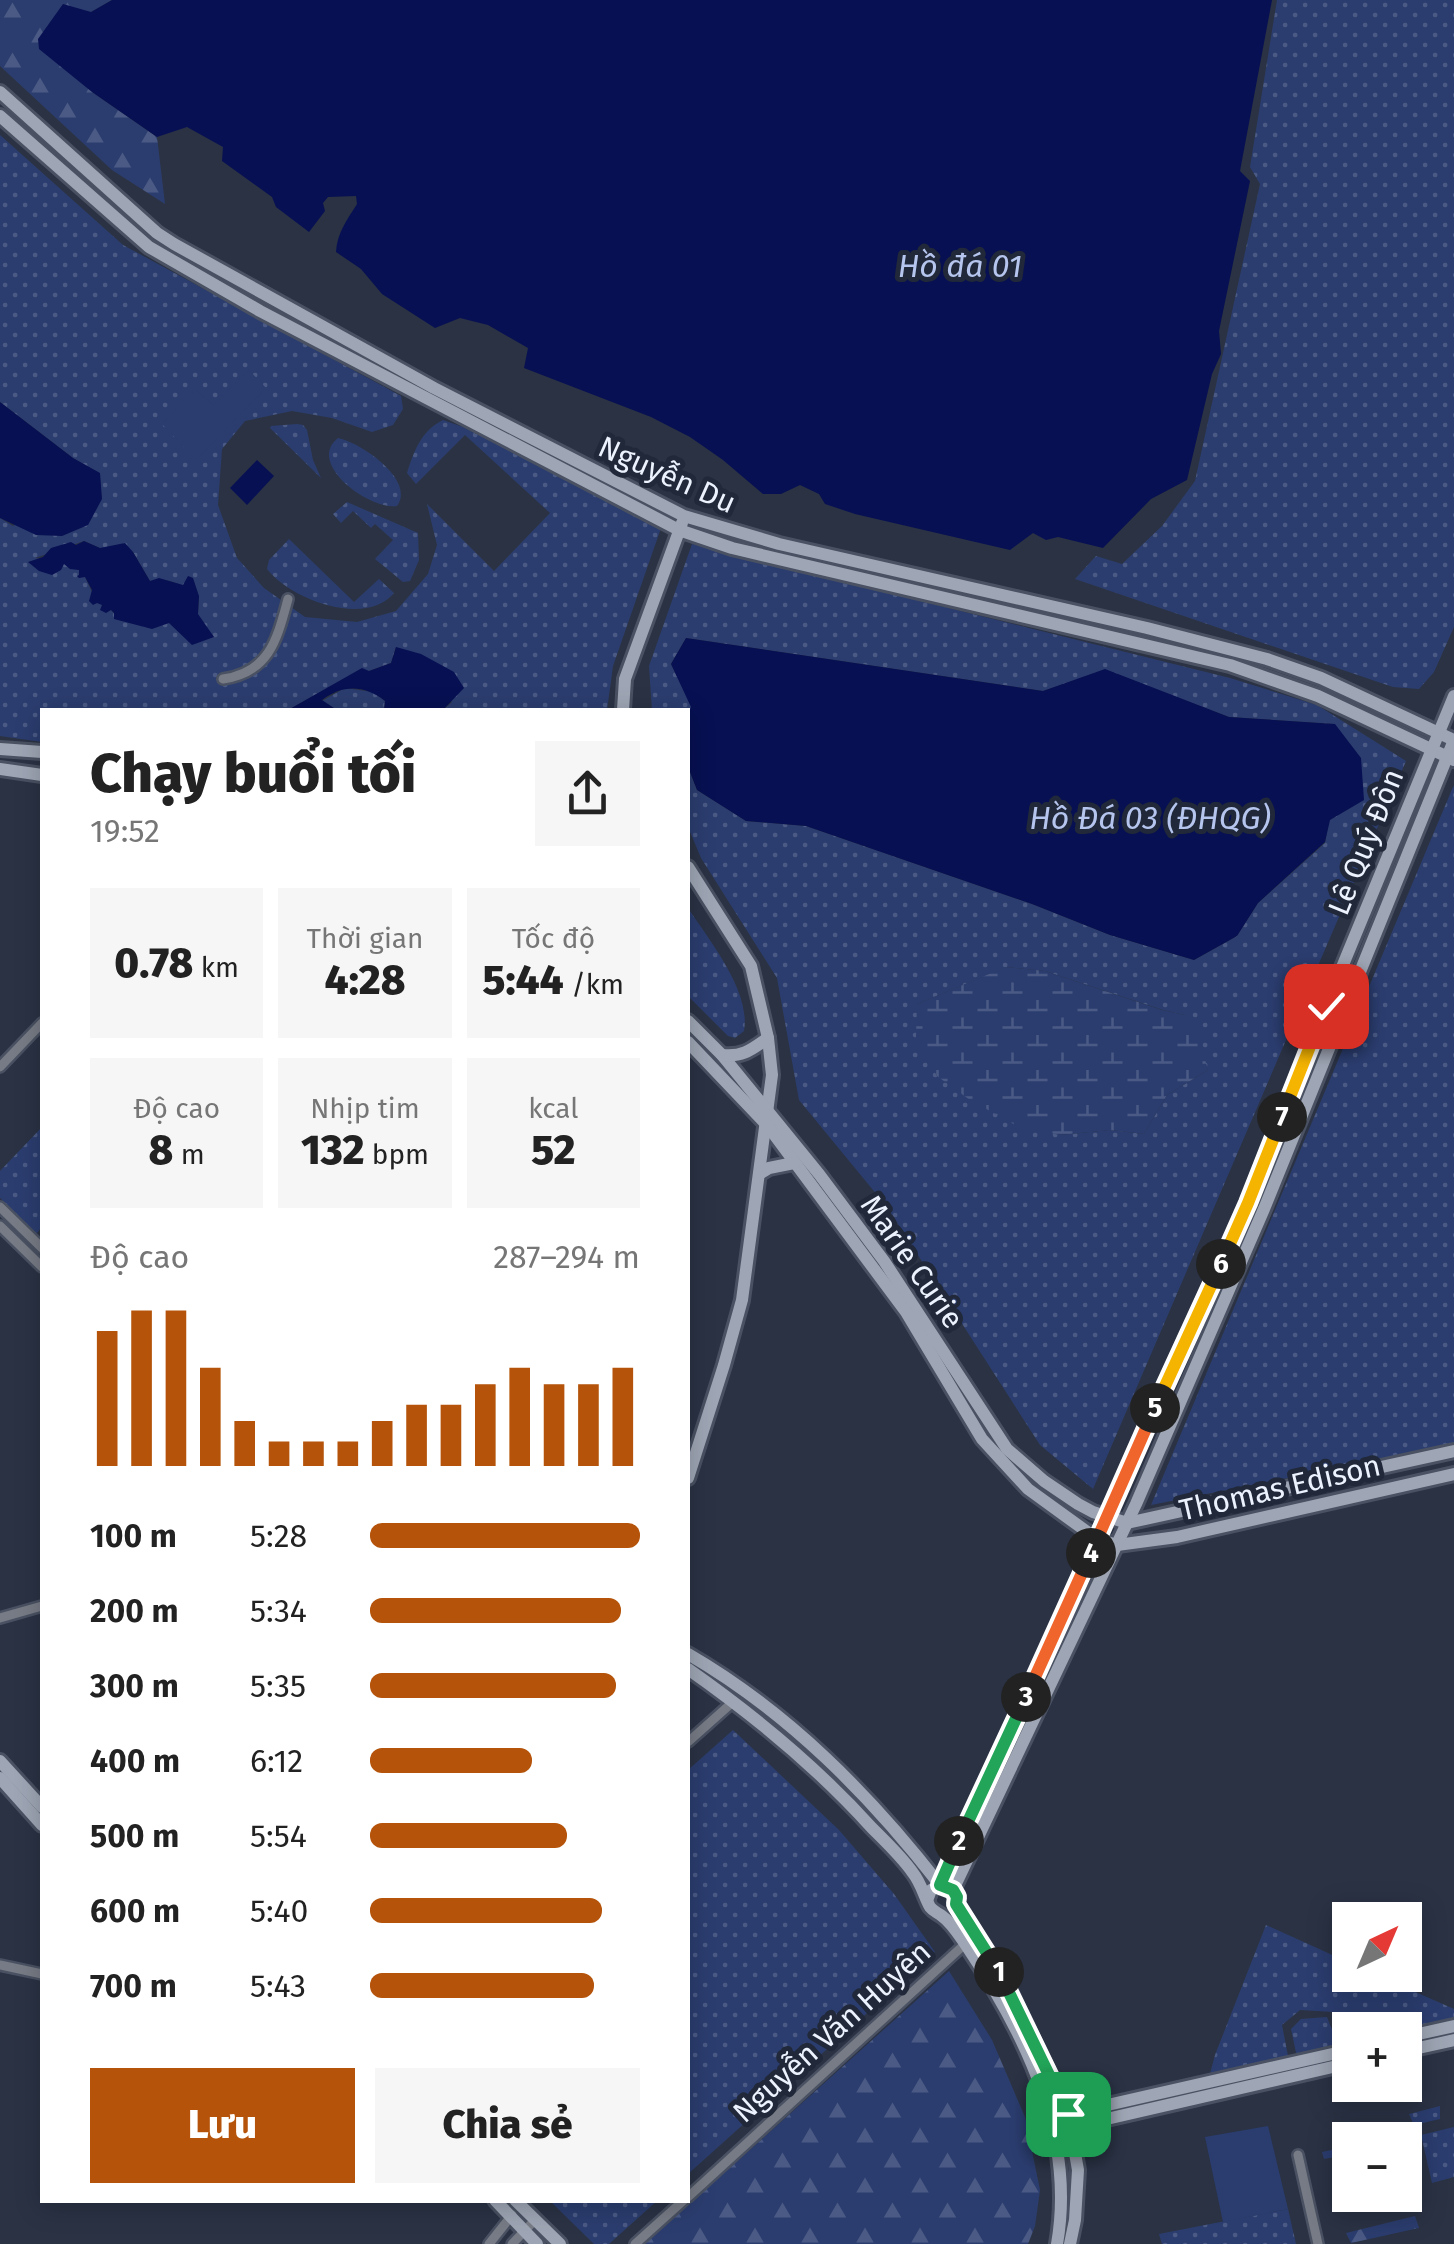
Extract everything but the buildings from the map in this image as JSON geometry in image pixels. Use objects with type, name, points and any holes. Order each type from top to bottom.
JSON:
[{"type":"street","name":"Nguyễn Du","points":[[0,92],[156,233],[682,523],[1267,658],[1321,678],[1454,740]]},
{"type":"street","name":"Nguyễn Du","points":[[0,116],[148,247],[260,312],[732,548],[1230,665],[1318,696],[1450,759]]},
{"type":"street","points":[[148,247],[156,233]]},
{"type":"street","points":[[622,708],[625,678],[682,523]]},
{"type":"street","points":[[222,680],[248,672],[265,659],[276,642],[288,599]]},
{"type":"street","name":"Lê Quý Đôn","points":[[946,1887],[1106,1517],[1248,1203],[1454,696]]},
{"type":"street","name":"Lê Quý Đôn","points":[[946,1887],[1128,1523],[1264,1209],[1450,759],[1454,740]]},
{"type":"street","points":[[0,749],[40,752]]},
{"type":"street","points":[[0,770],[16,750]]},
{"type":"street","points":[[0,770],[40,775]]},
{"type":"street","points":[[690,871],[751,966],[768,1038],[772,1075],[742,1300],[690,1467]]},
{"type":"street","points":[[1326,1006],[1344,1011]]},
{"type":"street","name":"Marie Curie","points":[[690,1023],[722,1055],[768,1118],[794,1163],[906,1312],[982,1438],[1028,1490],[1097,1539],[1116,1546]]},
{"type":"street","points":[[0,1067],[40,1025]]},
{"type":"street","points":[[722,1055],[737,1056],[768,1038]]},
{"type":"street","name":"Marie Curie","points":[[690,1044],[820,1174],[884,1261],[1008,1449],[1078,1504],[1128,1523]]},
{"type":"street","points":[[1283,1115],[1300,1121]]},
{"type":"street","points":[[759,1174],[794,1163]]},
{"type":"street","points":[[1248,1203],[1264,1209]]},
{"type":"street","points":[[0,1207],[40,1246]]},
{"type":"street","points":[[0,1226],[40,1266]]},
{"type":"street","name":"Thomas Edison","points":[[1128,1523],[1454,1452]]},
{"type":"street","name":"Thomas Edison","points":[[1116,1546],[1182,1536],[1454,1474]]},
{"type":"street","points":[[1285,1489],[1291,1511]]},
{"type":"street","points":[[0,1618],[40,1607]]},
{"type":"street","points":[[1058,1629],[1074,1636]]},
{"type":"street","points":[[690,1655],[782,1718],[848,1779],[957,1897],[948,1913],[940,1914]]},
{"type":"street","points":[[690,1670],[798,1752],[833,1786],[913,1873],[931,1908],[966,1944],[1013,2024],[1046,2100],[1060,2162],[1062,2205],[1057,2244]]},
{"type":"street","points":[[690,1740],[734,1702]]},
{"type":"street","points":[[0,1761],[40,1804]]},
{"type":"street","points":[[0,1778],[40,1823]]},
{"type":"street","points":[[928,1898],[932,1890],[946,1887]]},
{"type":"street","points":[[956,1904],[1008,1987],[1070,2121],[1078,2170],[1070,2244]]},
{"type":"street","name":"Nguyễn Văn Huyên","points":[[690,2194],[966,1944]]},
{"type":"street","points":[[0,1965],[40,1974]]},
{"type":"street","points":[[1422,2033],[1454,2026]]},
{"type":"street","points":[[1422,2047],[1454,2040]]},
{"type":"street","points":[[1070,2121],[1332,2059]]},
{"type":"street","points":[[1326,2062],[1332,2062]]},
{"type":"street","points":[[1298,2155],[1318,2244]]},
{"type":"street","name":"Nguyễn Văn Huyên","points":[[636,2244],[681,2203]]},
{"type":"street","points":[[489,2244],[515,2207],[537,2244]]},
{"type":"street","points":[[512,2244],[529,2226]]},
{"type":"street","points":[[529,2226],[560,2244]]},
{"type":"green space","points":[[0,0],[112,0],[91,12],[92,92],[157,137],[165,204],[112,170],[0,66]]},
{"type":"green space","points":[[1277,0],[1454,0],[1454,627],[1434,672],[1419,689],[1393,687],[1075,579],[1096,556],[1122,564],[1162,526],[1195,481],[1260,184],[1250,167]]},
{"type":"green space","points":[[0,135],[123,245],[401,396],[403,409],[393,425],[372,432],[332,418],[292,411],[245,421],[222,449],[218,505],[237,558],[264,588],[305,617],[357,622],[396,611],[428,574],[437,545],[427,504],[494,571],[550,513],[465,435],[416,484],[407,473],[412,457],[424,436],[443,420],[661,528],[613,666],[607,708],[445,708],[452,702],[396,647],[391,663],[358,671],[292,708],[40,708],[40,742],[0,736],[0,518],[13,526],[99,473],[0,402]],"holes":[[[84,541],[100,548],[133,552],[150,581],[169,581],[199,596],[198,614],[169,623],[121,621],[97,603],[79,570],[35,558]]]},
{"type":"green space","points":[[249,370],[266,388],[196,460],[162,424],[195,389],[213,405]]},
{"type":"green space","points":[[297,424],[307,430],[321,478],[270,428]]},
{"type":"green space","points":[[338,438],[371,454],[392,474],[401,496],[397,506],[372,501],[345,484],[330,460],[330,449]]},
{"type":"green space","points":[[347,502],[418,533],[419,560],[410,581],[403,582],[375,559],[393,540],[375,524],[371,528],[353,511],[341,523],[333,514]]},
{"type":"green space","points":[[289,539],[354,602],[379,579],[394,593],[381,603],[347,609],[292,590],[267,569],[269,560]]},
{"type":"green space","points":[[692,544],[1230,678],[1317,705],[1406,761],[1093,1489],[1040,1445],[887,1207],[799,1100],[777,978],[701,858],[690,832],[690,772],[697,790],[746,821],[806,826],[1110,935],[1194,960],[1237,936],[1258,903],[1325,843],[1329,820],[1363,800],[1334,724],[1229,717],[1105,670],[1043,691],[686,638],[671,664],[692,707],[690,711],[652,708],[649,666]],"holes":[[[1007,967],[1045,971],[1185,1015],[1208,1070],[1167,1095],[1144,1134],[1110,1130],[1060,1135],[937,1076],[917,1004]]]},
{"type":"green space","points":[[345,688],[373,692],[385,701],[384,708],[334,708],[322,701]]},
{"type":"green space","points":[[1453,787],[1454,1445],[1151,1505]]},
{"type":"green space","points":[[690,911],[726,966],[741,999],[744,1031],[735,1038],[728,1036],[690,998]]},
{"type":"green space","points":[[1006,967],[1045,971],[1185,1015],[1200,1027],[1208,1070],[1167,1095],[1144,1134],[1110,1130],[1060,1135],[1019,1127],[937,1076],[916,1037],[917,1004]]},
{"type":"green space","points":[[40,1129],[40,1229],[36,1234],[0,1198],[0,1171]]},
{"type":"green space","points":[[733,1730],[839,1830],[894,1894],[935,1952],[690,2172],[690,1768]]},
{"type":"green space","points":[[1266,1925],[1332,1955],[1332,1992],[1416,1992],[1454,2009],[1454,2027],[1422,2034],[1422,2012],[1300,2010],[1282,2025],[1290,2066],[1207,2085]]},
{"type":"green space","points":[[949,1971],[992,2040],[1025,2117],[1040,2190],[1028,2244],[645,2244]]},
{"type":"green space","points":[[1327,2017],[1332,2030],[1332,2054],[1298,2062],[1291,2029],[1301,2019]]},
{"type":"green space","points":[[1440,2106],[1440,2119],[1413,2122],[1409,2114]]},
{"type":"green space","points":[[1268,2126],[1288,2209],[1223,2222],[1205,2137]]},
{"type":"green space","points":[[1454,2127],[1454,2177],[1432,2183],[1422,2135]]},
{"type":"green space","points":[[1332,2150],[1332,2158],[1324,2159],[1322,2152]]},
{"type":"green space","points":[[552,2203],[655,2203],[609,2244],[594,2244]]},
{"type":"green space","points":[[1288,2209],[1296,2244],[1162,2244],[1159,2234]]},
{"type":"green space","points":[[1415,2216],[1419,2228],[1351,2243],[1346,2233]]},
{"type":"water","name":"Hồ đá 01","points":[[112,0],[1272,0],[1240,171],[1250,181],[1219,331],[1221,354],[1212,374],[1187,480],[1151,499],[1103,548],[1058,537],[1046,540],[1033,533],[1010,550],[855,514],[825,504],[819,494],[800,485],[781,494],[763,494],[690,437],[651,417],[524,368],[528,348],[488,325],[460,318],[435,328],[382,294],[361,269],[336,252],[340,233],[357,204],[356,196],[328,197],[323,203],[325,211],[309,232],[276,207],[272,197],[222,161],[223,147],[187,127],[157,137],[39,49],[38,39],[63,4],[91,12]]},
{"type":"water","points":[[0,402],[73,458],[100,473],[102,499],[88,525],[62,536],[36,535],[0,518]]},
{"type":"water","points":[[257,460],[274,476],[247,505],[230,488]]},
{"type":"water","points":[[84,541],[100,548],[125,543],[150,581],[159,578],[183,585],[188,576],[193,578],[199,596],[198,614],[214,637],[192,645],[169,623],[152,629],[114,619],[111,610],[106,613],[100,610],[102,605],[89,601],[92,590],[85,577],[77,576],[79,570],[64,564],[52,575],[28,562],[43,557],[51,548]]},
{"type":"water","name":"Hồ Đá 03 (ĐHQG)","points":[[686,638],[1043,691],[1105,669],[1229,717],[1335,724],[1361,758],[1364,800],[1330,820],[1325,842],[1258,903],[1237,936],[1194,960],[1110,935],[806,826],[746,821],[697,790],[690,772],[691,707],[671,664]]},
{"type":"water","points":[[396,647],[421,654],[454,672],[464,688],[445,708],[384,708],[385,701],[370,692],[346,689],[322,700],[334,708],[292,708],[362,668],[369,671],[391,663]]},
{"type":"route","points":[[1068,2114],[1008,1987],[956,1904],[953,1890],[940,1885],[1248,1203],[1326,1006]]}]
